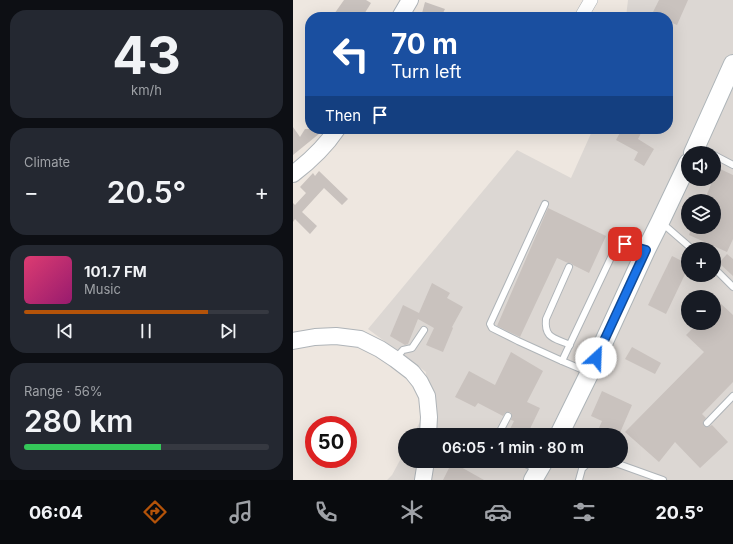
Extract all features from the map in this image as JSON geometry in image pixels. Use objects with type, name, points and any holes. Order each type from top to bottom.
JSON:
[{"type":"main road","points":[[702,146],[733,64]]},
{"type":"main road","points":[[562,428],[681,178]]},
{"type":"street","points":[[403,12],[410,0]]},
{"type":"street","points":[[584,12],[591,0]]},
{"type":"street","points":[[293,174],[310,161],[323,148],[333,134]]},
{"type":"street","points":[[293,341],[315,337],[336,336],[359,339],[395,359],[412,372],[421,382],[427,396],[428,428]]},
{"type":"street","points":[[423,480],[424,468]]},
{"type":"lane","points":[[721,159],[733,165]]},
{"type":"lane","points":[[545,204],[490,324],[492,328],[590,372]]},
{"type":"lane","points":[[660,222],[684,242]]},
{"type":"lane","points":[[563,361],[615,249],[618,246],[625,244],[646,250]]},
{"type":"lane","points":[[569,268],[545,324],[547,332],[550,336],[570,345]]},
{"type":"lane","points":[[721,275],[733,288]]},
{"type":"lane","points":[[395,359],[403,350],[412,348],[424,330]]},
{"type":"lane","points":[[707,423],[733,396]]},
{"type":"lane","points":[[502,428],[508,416]]},
{"type":"lane","points":[[628,467],[663,480]]},
{"type":"lane","points":[[579,480],[583,468]]},
{"type":"shaded area","points":[[628,0],[733,0],[733,480],[387,480],[392,475],[398,464],[398,468],[628,468],[628,428],[417,428],[421,420],[426,372],[368,329],[517,150],[571,178],[591,134],[673,134],[673,12],[627,12]]},
{"type":"building","points":[[344,0],[366,0],[371,3],[365,12],[336,12]]},
{"type":"building","points":[[659,0],[688,0],[677,25],[673,23],[673,12],[653,12]]},
{"type":"building","points":[[425,2],[445,9],[444,12],[422,12]]},
{"type":"building","points":[[293,127],[300,137],[305,129],[305,134],[319,134],[293,155]]},
{"type":"building","points":[[619,134],[640,134],[638,139],[654,149],[644,166],[634,160],[638,152],[616,140]]},
{"type":"building","points":[[721,169],[733,175],[733,239],[727,252],[721,249],[721,242],[705,242],[689,235],[721,234],[721,194],[707,194],[710,186],[721,186]]},
{"type":"building","points":[[319,171],[348,199],[342,205],[324,188],[302,212],[317,226],[310,234],[295,219],[293,222],[293,203],[295,205],[306,193],[300,187],[313,173],[315,176]]},
{"type":"building","points":[[548,208],[606,236],[589,273],[571,263],[557,258],[520,337],[497,326]]},
{"type":"building","points":[[727,254],[733,259],[733,276],[721,265],[721,261]]},
{"type":"building","points":[[672,256],[681,260],[681,282],[666,314],[648,305]]},
{"type":"building","points":[[432,283],[450,293],[447,298],[463,307],[452,327],[453,328],[443,352],[426,345],[434,328],[418,319],[408,344],[405,345],[390,336],[403,305],[419,313]]},
{"type":"building","points":[[721,304],[733,315],[733,382],[702,414],[706,418],[703,422],[704,426],[708,427],[712,425],[728,442],[700,468],[675,442],[659,462],[628,435],[628,429],[704,352],[686,335],[691,330],[721,330]]},
{"type":"building","points":[[632,347],[661,363],[655,374],[625,359]]},
{"type":"building","points":[[511,352],[543,371],[527,402],[540,408],[530,428],[510,428],[514,421],[511,420],[512,415],[510,412],[506,412],[503,416],[478,403],[475,407],[455,397],[469,371],[495,385]]},
{"type":"building","points":[[602,391],[632,405],[622,428],[599,428],[602,421],[591,416]]},
{"type":"building","points":[[449,468],[463,468],[484,480],[443,480]]},
{"type":"route","points":[[596,358],[646,250],[625,244]]}]
